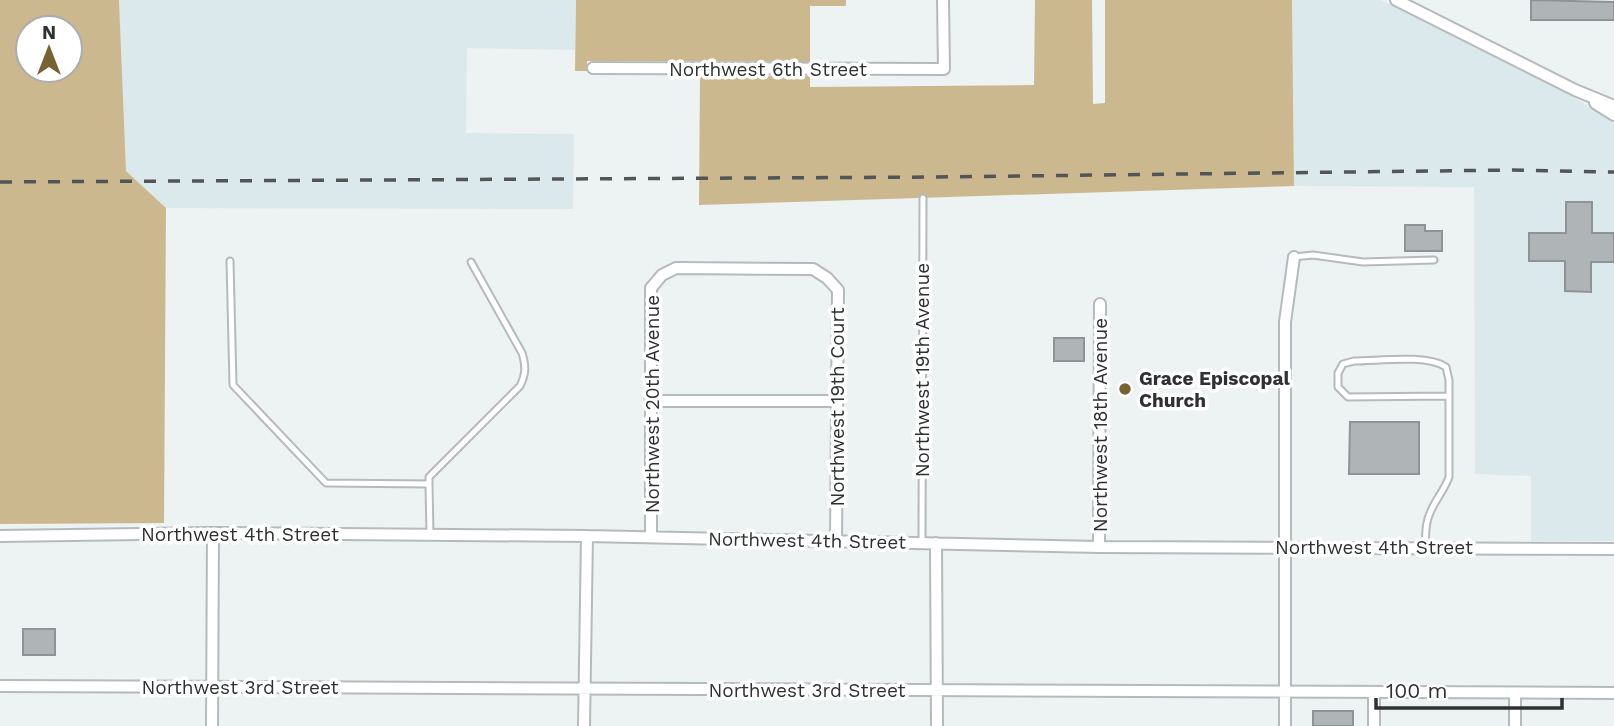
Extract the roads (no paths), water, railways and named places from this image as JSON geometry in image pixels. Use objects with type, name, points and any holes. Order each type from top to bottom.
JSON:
[{"type":"street","name":"Northwest 6th Street","points":[[593,68],[944,69],[943,0]]},
{"type":"street","points":[[1396,0],[1575,90],[1614,106]]},
{"type":"street","points":[[1575,90],[1614,115]]},
{"type":"street","points":[[1285,726],[1285,322],[1294,257]]},
{"type":"street","name":"Northwest 19th Court","points":[[662,275],[676,268],[813,269],[827,278],[838,290],[836,541]]},
{"type":"street","name":"Northwest 20th Avenue","points":[[651,537],[651,288],[662,275]]},
{"type":"street","name":"Northwest 18th Avenue","points":[[1100,304],[1100,547]]},
{"type":"street","points":[[650,401],[838,401]]},
{"type":"street","points":[[212,533],[212,726]]},
{"type":"street","name":"Northwest 4th Street","points":[[0,536],[212,533],[587,536],[1100,547],[1614,549]]},
{"type":"street","points":[[584,726],[587,536]]},
{"type":"street","points":[[936,543],[937,726]]},
{"type":"street","name":"Northwest 3rd Street","points":[[0,686],[1614,693]]},
{"type":"street","points":[[1374,692],[1374,726]]},
{"type":"street","points":[[1515,693],[1515,726]]},
{"type":"lane","name":"Northwest 19th Avenue","points":[[922,543],[923,198]]},
{"type":"lane","points":[[1294,257],[1313,255],[1363,262],[1434,260]]},
{"type":"lane","points":[[230,261],[233,385],[326,483],[429,484]]},
{"type":"lane","points":[[430,535],[429,477],[520,386],[525,376],[522,353],[471,262]]},
{"type":"lane","points":[[1426,548],[1425,529],[1429,514],[1445,490],[1449,477],[1449,396],[1449,380],[1446,367],[1437,361],[1354,361],[1343,364],[1338,373],[1338,387],[1348,397],[1449,396]]},
{"type":"railway","points":[[0,182],[936,177],[1512,170],[1614,172]]},
{"type":"place","name":"Grace Episcopal Church","points":[[1125,389]]}]
